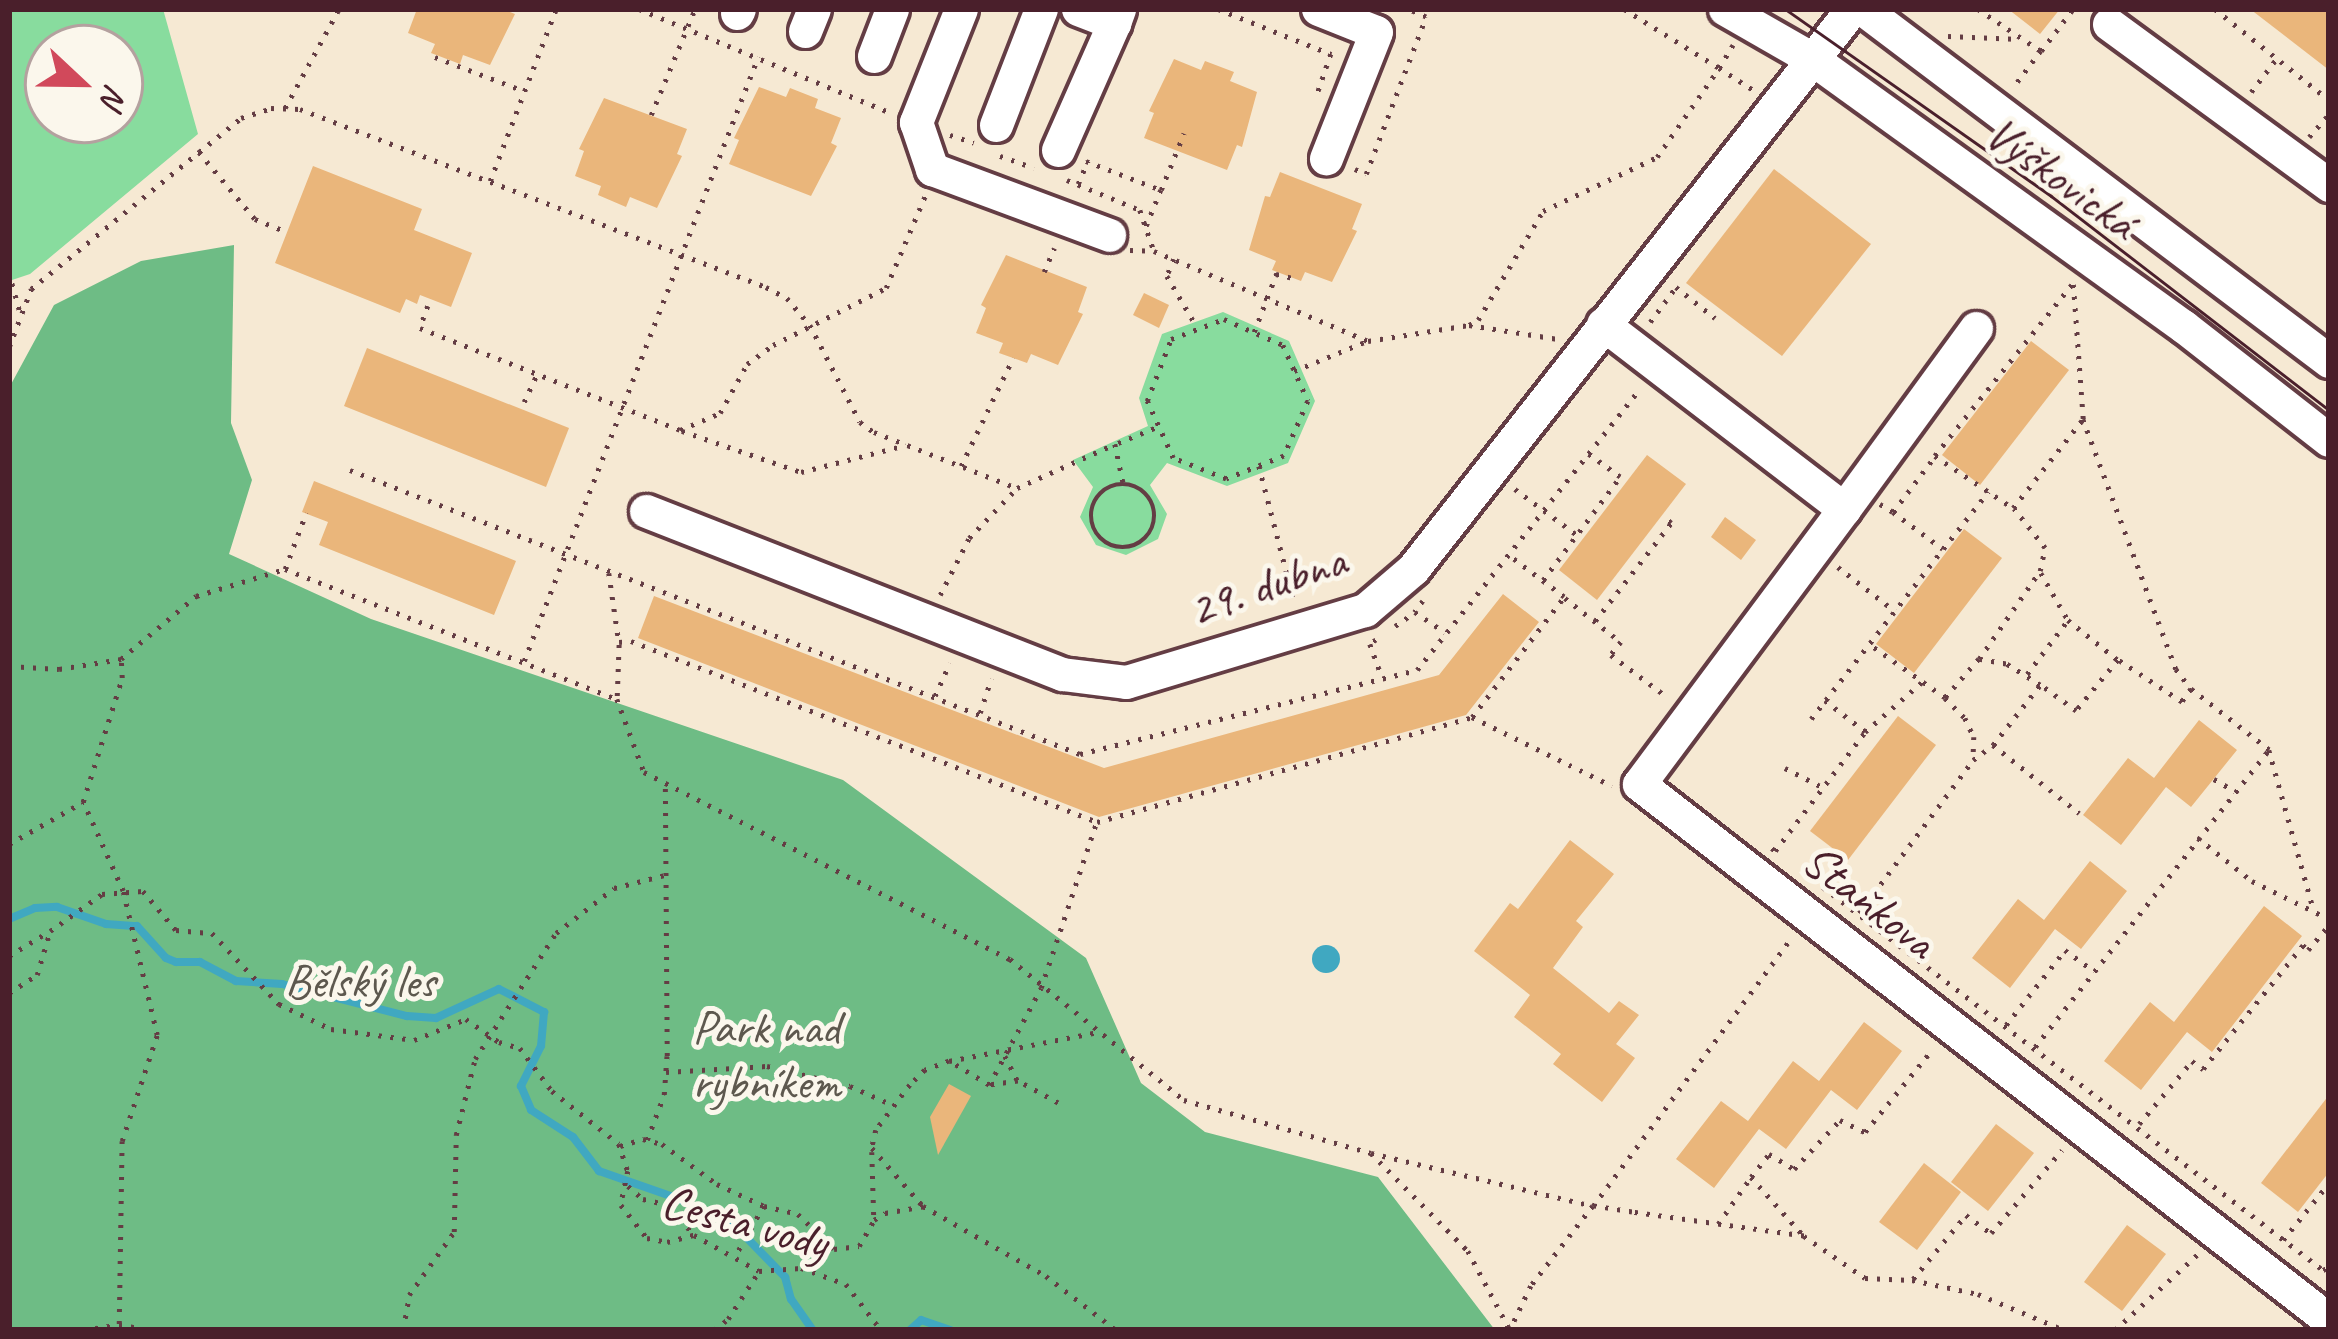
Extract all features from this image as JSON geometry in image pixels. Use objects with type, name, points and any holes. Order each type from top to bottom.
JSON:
[{"type":"street","points":[[874,56],[892,9]]},
{"type":"street","points":[[962,9],[916,122],[932,169],[1108,235]]},
{"type":"street","points":[[996,125],[1041,9]]},
{"type":"street","points":[[1073,156],[1116,16],[1078,9]]},
{"type":"street","points":[[1318,9],[1376,32],[1326,158]]},
{"type":"street","name":"Výškovická","points":[[1726,9],[1822,49],[2329,440]]},
{"type":"street","name":"29. dubna","points":[[646,511],[1063,674],[1126,682],[1365,610],[1413,569],[1852,9]]},
{"type":"street","name":"Výškovická","points":[[1863,9],[2329,361]]},
{"type":"street","points":[[2109,24],[2329,185]]},
{"type":"street","points":[[1603,324],[1851,500]]},
{"type":"street","name":"Staňkova","points":[[1976,328],[1639,784],[2323,1305]]},
{"type":"path","points":[[285,108],[339,9]]},
{"type":"path","points":[[490,181],[556,9]]},
{"type":"path","points":[[651,115],[695,9]]},
{"type":"path","points":[[1624,9],[1759,94]]},
{"type":"path","points":[[1978,9],[1990,12],[2041,51]]},
{"type":"path","points":[[2012,90],[2073,9]]},
{"type":"path","points":[[2215,9],[2329,100]]},
{"type":"path","points":[[1936,35],[2023,40]]},
{"type":"path","points":[[436,57],[524,91]]},
{"type":"path","points":[[523,664],[758,57]]},
{"type":"path","points":[[2233,115],[2277,58]]},
{"type":"path","points":[[1469,325],[1478,320],[1543,211],[1657,157],[1719,68]]},
{"type":"path","points":[[9,347],[31,289],[241,118],[285,108],[681,252],[787,298],[810,326],[860,422],[1017,488]]},
{"type":"path","points":[[1161,190],[1184,133]]},
{"type":"path","points":[[199,152],[239,194],[255,219],[287,232]]},
{"type":"path","points":[[1073,156],[1078,184]]},
{"type":"path","points":[[680,430],[720,413],[747,364],[886,288],[930,185]]},
{"type":"path","points":[[1044,272],[1058,237]]},
{"type":"path","points":[[1174,259],[1167,276],[1198,328]]},
{"type":"path","points":[[9,272],[21,316]]},
{"type":"path","points":[[1254,332],[1277,273],[1293,278]]},
{"type":"path","points":[[1892,512],[2082,275]]},
{"type":"path","points":[[2072,285],[2083,419],[2176,668],[2191,689],[2269,750],[2312,908]]},
{"type":"path","points":[[350,470],[1079,754],[1417,670],[1588,453],[1648,360],[1644,330],[1676,287],[1715,318]]},
{"type":"path","points":[[428,306],[421,328],[621,409],[801,472],[906,445]]},
{"type":"path","points":[[1224,319],[1254,332],[1283,345],[1308,401],[1284,456],[1226,478],[1173,458],[1148,401],[1171,339],[1224,319]]},
{"type":"path","points":[[1294,371],[1368,341]]},
{"type":"path","points":[[961,466],[1013,358]]},
{"type":"path","points":[[524,402],[537,374]]},
{"type":"path","points":[[2013,508],[2083,419]]},
{"type":"path","points":[[1073,460],[1159,426]]},
{"type":"path","points":[[1115,444],[1123,482]]},
{"type":"path","points":[[940,595],[969,538],[1017,488],[1115,444]]},
{"type":"path","points":[[1543,580],[1620,477],[1588,453]]},
{"type":"path","points":[[1935,456],[2013,508],[2045,548],[2040,572],[1946,698]]},
{"type":"path","points":[[1259,466],[1302,629]]},
{"type":"path","points":[[1501,478],[1577,535]]},
{"type":"path","points":[[1123,482],[1145,489],[1157,514],[1148,538],[1124,549],[1100,540],[1089,520],[1100,494],[1123,482]]},
{"type":"path","points":[[1811,719],[1988,492]]},
{"type":"path","points":[[1851,500],[1892,512],[1943,549]]},
{"type":"path","points":[[285,569],[306,513]]},
{"type":"path","points":[[1595,621],[1671,523],[1663,516]]},
{"type":"path","points":[[1815,549],[1895,610]]},
{"type":"path","points":[[1507,554],[1621,641],[1611,655],[1676,704]]},
{"type":"path","points":[[9,666],[59,669],[121,659],[196,596],[285,569],[616,698]]},
{"type":"path","points":[[1621,572],[1629,577]]},
{"type":"path","points":[[2040,572],[2068,620],[2118,660],[2182,702],[2191,689]]},
{"type":"path","points":[[609,573],[619,642],[616,698],[644,772],[1010,959],[1184,1100],[1371,1153],[1593,1206],[1804,1236]]},
{"type":"path","points":[[1382,678],[1370,644],[1415,612],[1426,596]]},
{"type":"path","points":[[619,642],[632,641],[1096,822],[1472,717],[1564,597]]},
{"type":"path","points":[[1415,612],[1444,632]]},
{"type":"path","points":[[2027,674],[2068,620]]},
{"type":"path","points":[[1870,645],[1946,698],[1966,718],[1974,737],[1973,760]]},
{"type":"path","points":[[934,699],[952,658]]},
{"type":"path","points":[[119,1324],[122,1141],[157,1035],[122,891],[83,802],[122,678],[121,659]]},
{"type":"path","points":[[1979,659],[2027,674],[2076,711],[2118,660]]},
{"type":"path","points":[[980,713],[992,675],[1008,680]]},
{"type":"path","points":[[1775,851],[1865,732],[1922,682]]},
{"type":"path","points":[[1859,913],[1973,760],[1993,745],[2040,685]]},
{"type":"path","points":[[1825,701],[1865,732]]},
{"type":"path","points":[[1472,717],[1612,786],[1625,769]]},
{"type":"path","points":[[1993,745],[2079,813]]},
{"type":"path","points":[[2035,1047],[2269,750]]},
{"type":"path","points":[[1785,768],[1824,788]]},
{"type":"path","points":[[2214,779],[2237,793]]},
{"type":"path","points":[[647,1139],[664,1094],[666,1072],[670,966],[665,786]]},
{"type":"path","points":[[9,844],[83,802]]},
{"type":"path","points":[[989,1085],[1041,988],[1096,822]]},
{"type":"path","points":[[1759,838],[1792,863]]},
{"type":"path","points":[[2138,1125],[2192,1060],[2203,1069],[2303,945],[2308,950],[2329,922],[2312,908],[2252,881],[2198,838]]},
{"type":"path","points":[[403,1330],[410,1295],[454,1232],[456,1136],[471,1070],[489,1035],[556,933],[614,888],[665,875]]},
{"type":"path","points":[[1809,876],[2283,1240],[2323,1270],[2329,1267]]},
{"type":"path","points":[[9,956],[103,894],[148,894],[176,930],[212,933],[279,1004],[331,1029],[414,1040],[466,1019],[489,1035]]},
{"type":"path","points":[[9,993],[37,975],[50,931]]},
{"type":"path","points":[[1510,1330],[1531,1286],[1797,931]]},
{"type":"path","points":[[2006,1024],[2065,950],[2094,971]]},
{"type":"path","points":[[874,1220],[876,1130],[925,1070],[949,1061],[1098,1032]]},
{"type":"path","name":"Cesta vody","points":[[489,1035],[520,1048],[552,1091],[619,1147],[628,1171],[621,1204],[647,1238],[667,1242],[693,1236],[760,1271],[801,1268],[846,1284],[881,1330]]},
{"type":"path","points":[[1718,1224],[1769,1154],[1794,1169],[1840,1120],[1865,1132],[1939,1042]]},
{"type":"path","points":[[1006,1053],[1018,1081]]},
{"type":"path","points":[[949,1061],[989,1085],[1018,1081],[1058,1103]]},
{"type":"path","points":[[666,1072],[767,1066],[850,1086],[895,1106]]},
{"type":"path","points":[[619,1147],[647,1139],[764,1206],[799,1214],[834,1249],[859,1246],[874,1220],[884,1213],[923,1206]]},
{"type":"path","points":[[1912,1280],[1966,1215],[1991,1233],[2069,1141]]},
{"type":"path","points":[[872,1148],[923,1206],[1046,1276],[1116,1330]]},
{"type":"path","points":[[1371,1153],[1468,1251],[1510,1330]]},
{"type":"path","points":[[1751,1177],[1804,1236],[1865,1278],[1912,1280],[1978,1294],[2065,1330]]},
{"type":"path","points":[[2283,1240],[2329,1183]]},
{"type":"path","points":[[625,1185],[643,1199],[670,1205],[673,1217],[682,1217],[693,1236]]},
{"type":"path","points":[[735,1257],[764,1206]]},
{"type":"path","points":[[2115,1330],[2207,1246]]},
{"type":"path","points":[[714,1330],[728,1319],[760,1271]]},
{"type":"path","points":[[83,1330],[119,1324],[147,1330]]},
{"type":"green space","points":[[9,9],[163,9],[198,134],[30,274],[9,281]]},
{"type":"green space","name":"Bělský les","points":[[234,245],[231,423],[252,480],[229,554],[371,619],[843,780],[1086,958],[1141,1083],[1205,1132],[1378,1177],[1495,1330],[9,1330],[9,388],[54,305],[141,261]]},
{"type":"green space","points":[[1223,312],[1289,341],[1315,401],[1288,463],[1227,486],[1167,463],[1150,485],[1167,514],[1158,539],[1126,555],[1096,545],[1080,517],[1093,487],[1073,460],[1148,426],[1139,398],[1162,334]]},
{"type":"water","points":[[1326,945],[1336,949],[1340,959],[1336,969],[1326,973],[1316,969],[1312,959],[1316,949]]},
{"type":"building","points":[[417,9],[502,9],[515,14],[490,65],[463,55],[460,64],[431,53],[435,44],[408,33]]},
{"type":"building","points":[[2008,9],[2060,9],[2040,34]]},
{"type":"building","points":[[2250,9],[2329,9],[2329,70]]},
{"type":"building","points":[[1174,59],[1201,70],[1205,61],[1234,72],[1230,81],[1257,92],[1242,147],[1237,145],[1227,170],[1144,138],[1154,113],[1149,111]]},
{"type":"building","points":[[759,87],[786,97],[790,88],[818,99],[815,108],[841,118],[831,143],[837,146],[811,196],[729,164],[739,140],[734,138]]},
{"type":"building","points":[[604,98],[687,129],[677,154],[682,156],[657,208],[630,197],[626,207],[598,195],[601,186],[575,176],[584,151],[579,149]]},
{"type":"building","points":[[313,166],[422,209],[414,230],[472,253],[451,307],[420,295],[417,304],[406,299],[400,313],[275,263]]},
{"type":"building","points":[[1774,169],[1871,244],[1782,356],[1686,283]]},
{"type":"building","points":[[1280,172],[1362,204],[1352,229],[1357,231],[1332,282],[1305,272],[1301,281],[1272,270],[1276,261],[1249,250],[1265,196],[1270,197]]},
{"type":"building","points":[[1006,255],[1087,287],[1078,312],[1083,314],[1058,365],[1031,354],[1027,363],[999,353],[1003,343],[976,333],[986,308],[981,305]]},
{"type":"building","points":[[1144,293],[1169,305],[1159,328],[1133,315]]},
{"type":"building","points":[[2031,341],[2069,370],[1980,485],[1942,455]]},
{"type":"building","points":[[367,348],[569,428],[546,487],[344,406]]},
{"type":"building","points":[[1647,455],[1686,484],[1597,600],[1559,570]]},
{"type":"building","points":[[314,481],[516,561],[494,615],[319,545],[328,522],[302,512]]},
{"type":"building","points":[[1725,517],[1756,540],[1741,560],[1711,537]]},
{"type":"building","points":[[1964,529],[2002,558],[1914,673],[1876,644]]},
{"type":"building","points":[[1503,594],[1539,622],[1466,715],[1099,817],[638,638],[654,596],[1104,768],[1439,675]]},
{"type":"building","points":[[1898,716],[1936,745],[1848,860],[1810,831]]},
{"type":"building","points":[[2199,720],[2237,750],[2191,807],[2166,787],[2121,845],[2083,815],[2128,758],[2154,778]]},
{"type":"building","points":[[1570,840],[1614,874],[1576,921],[1583,927],[1553,968],[1609,1013],[1619,1001],[1639,1015],[1616,1044],[1635,1058],[1602,1102],[1553,1064],[1561,1054],[1514,1017],[1530,995],[1474,951],[1510,903],[1518,909]]},
{"type":"building","points":[[2090,861],[2127,891],[2081,949],[2055,929],[2010,988],[1972,958],[2018,899],[2044,920]]},
{"type":"building","points":[[2264,906],[2302,936],[2212,1052],[2187,1032],[2141,1090],[2104,1061],[2150,1002],[2174,1022]]},
{"type":"building","points":[[1864,1022],[1902,1051],[1857,1110],[1831,1090],[1786,1149],[1759,1129],[1714,1188],[1676,1159],[1721,1101],[1748,1121],[1793,1061],[1819,1081]]},
{"type":"building","points":[[949,1084],[971,1096],[938,1155],[930,1117]]},
{"type":"building","points":[[2329,1095],[2329,1172],[2298,1212],[2261,1183]]},
{"type":"building","points":[[1996,1124],[2034,1153],[1988,1211],[1951,1182]]},
{"type":"building","points":[[1924,1163],[1961,1192],[1917,1250],[1879,1222]]},
{"type":"building","points":[[2127,1225],[2166,1254],[2122,1311],[2084,1282]]},
{"type":"waterway","points":[[9,919],[35,908],[57,907],[106,924],[137,926],[166,958],[176,962],[200,962],[236,981],[282,984],[407,1016],[436,1018],[499,989],[544,1012],[541,1046],[521,1086],[531,1110],[573,1137],[599,1171],[679,1199],[737,1228],[785,1277],[791,1299],[813,1330]]},
{"type":"waterway","points":[[910,1330],[921,1320],[950,1330]]},
{"type":"tram line","points":[[1785,9],[2051,196],[2329,410]]},
{"type":"park label","name":"Park nad rybníkem","points":[[766,1054]]}]
